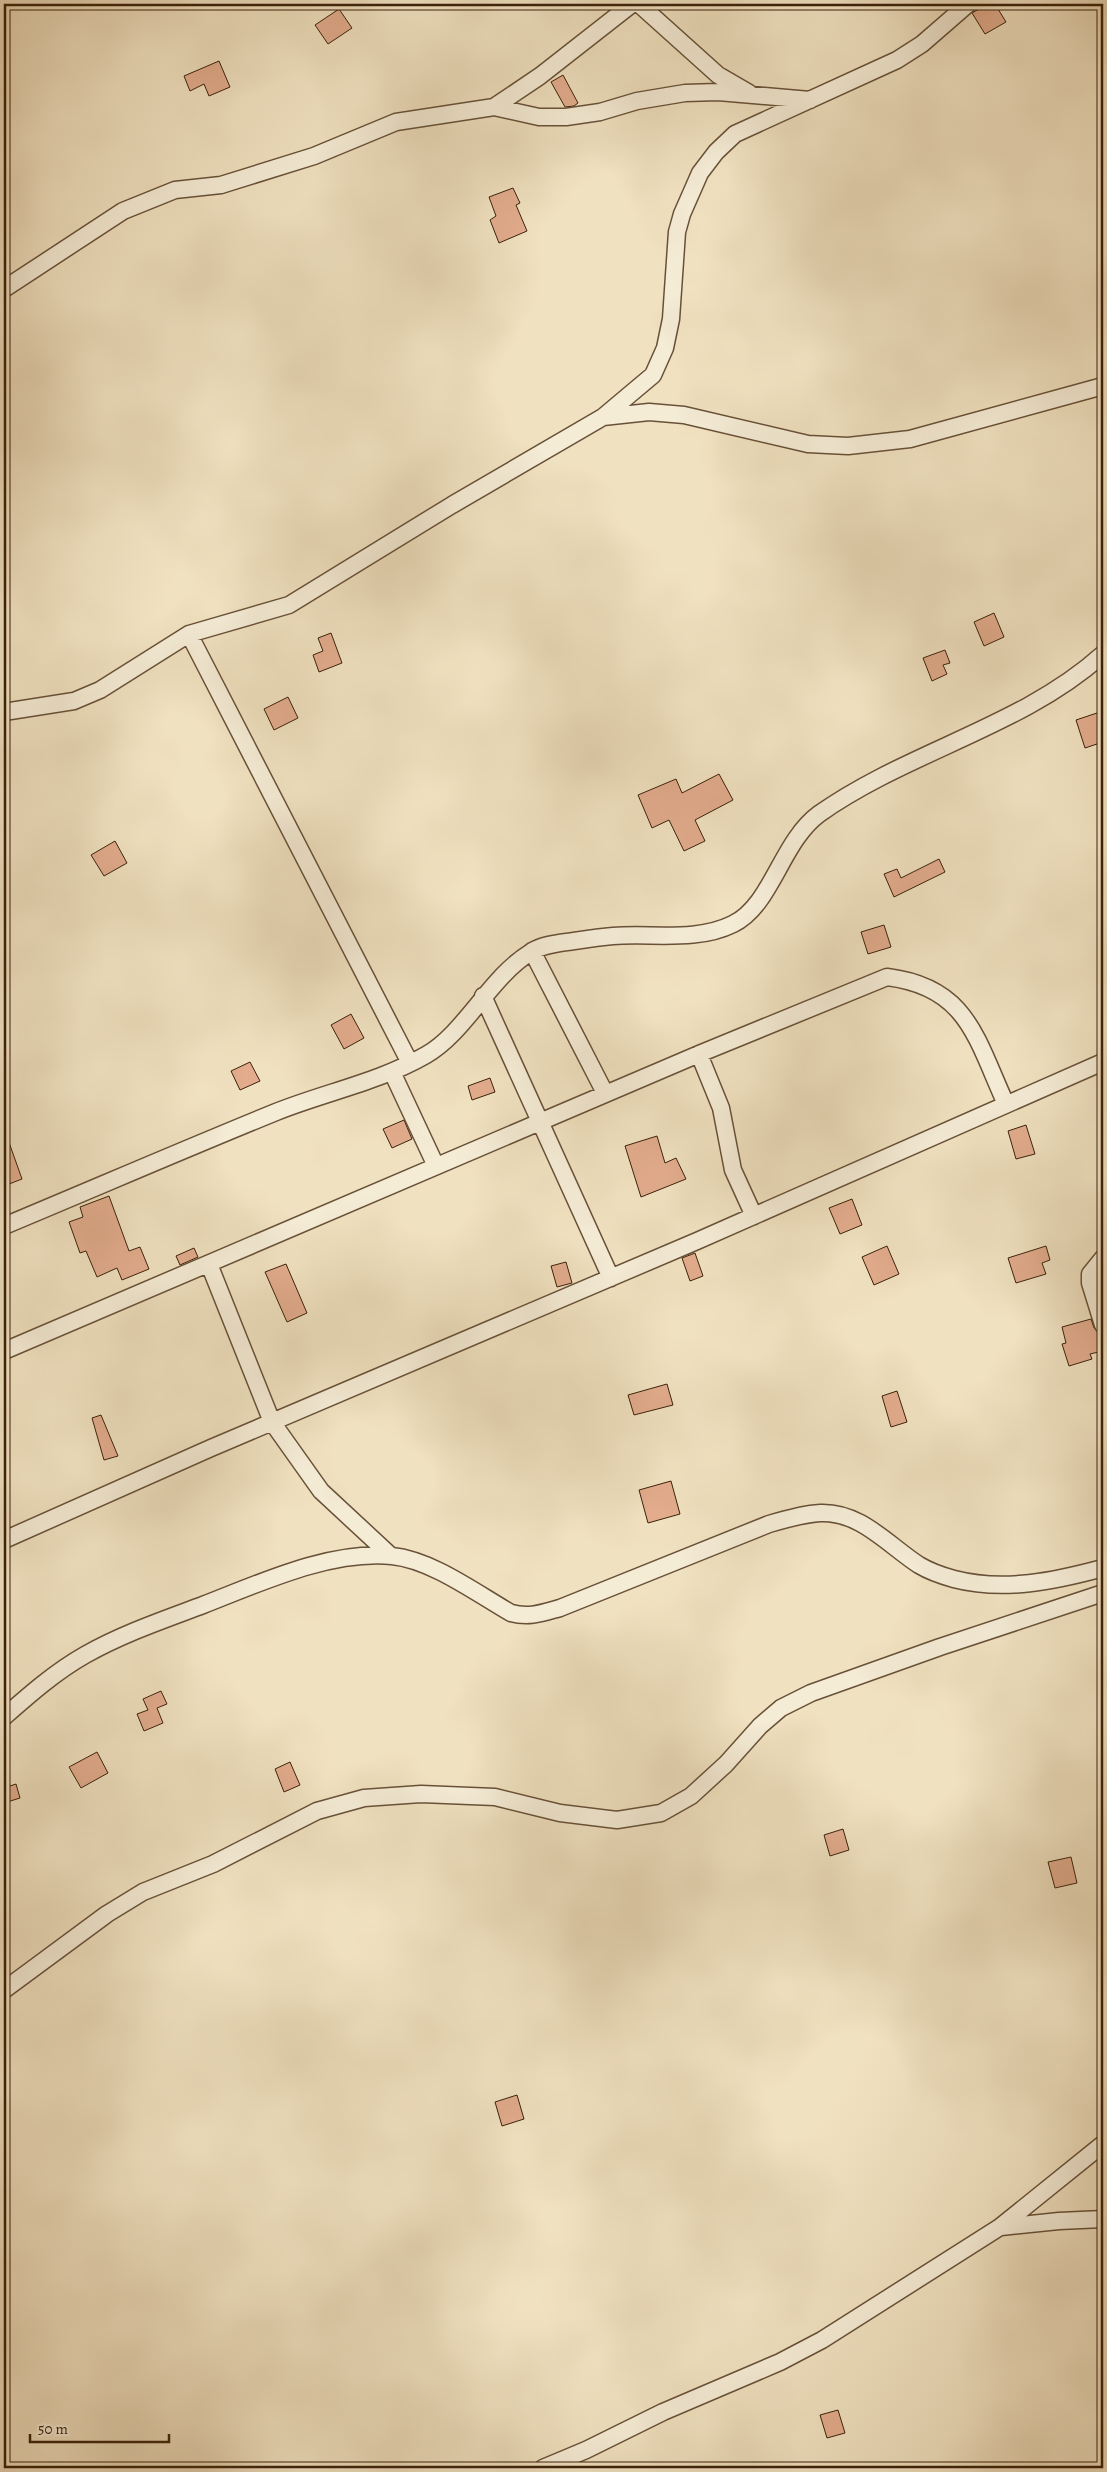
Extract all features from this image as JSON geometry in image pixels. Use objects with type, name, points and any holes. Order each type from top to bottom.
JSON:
[{"type":"street","points":[[494,107],[540,76],[632,4]]},
{"type":"street","points":[[639,4],[718,76],[756,97]]},
{"type":"street","points":[[4,712],[74,701],[100,690],[189,634],[289,606],[452,504],[602,417],[653,375],[665,348],[671,319],[677,232],[682,214],[700,174],[716,152],[735,134],[897,60],[922,44],[968,4]]},
{"type":"street","points":[[4,289],[123,211],[175,190],[221,185],[268,170],[350,143],[396,122],[494,107],[539,117],[566,117],[600,112],[636,101],[685,93],[718,92],[756,97],[813,100]]},
{"type":"street","points":[[602,417],[650,412],[684,415],[808,444],[848,446],[910,439],[1103,386]]},
{"type":"street","points":[[189,634],[410,1063]]},
{"type":"street","points":[[4,1226],[281,1110],[341,1091],[392,1072],[410,1063],[429,1053],[446,1039],[505,973],[532,951],[554,944],[612,936],[686,935],[733,924],[748,914],[760,899],[795,837],[811,820],[846,796],[1016,712],[1085,670],[1103,654]]},
{"type":"street","points":[[1085,670],[1103,664]]},
{"type":"street","points":[[532,951],[605,1093]]},
{"type":"street","points":[[4,1351],[605,1093],[887,977],[912,980],[934,989],[957,1007],[972,1030],[1006,1104]]},
{"type":"street","points":[[483,996],[611,1278]]},
{"type":"street","points":[[699,1054],[721,1108],[732,1170],[754,1216]]},
{"type":"street","points":[[4,1540],[272,1422],[754,1216],[1103,1062]]},
{"type":"street","points":[[392,1072],[436,1166]]},
{"type":"street","points":[[1103,1258],[1090,1274],[1090,1283],[1103,1325]]},
{"type":"street","points":[[209,1264],[272,1422],[321,1491],[391,1556]]},
{"type":"street","points":[[4,1717],[34,1690],[84,1656],[124,1636],[256,1584],[334,1559],[361,1556],[391,1556],[415,1560],[511,1613],[521,1616],[535,1616],[560,1608],[769,1524],[795,1516],[822,1513],[846,1517],[866,1525],[920,1566],[953,1578],[987,1586],[1026,1584],[1103,1568]]},
{"type":"street","points":[[4,1990],[107,1914],[143,1892],[212,1864],[316,1811],[364,1798],[420,1794],[495,1798],[560,1813],[617,1820],[660,1813],[691,1796],[726,1764],[760,1726],[781,1708],[812,1693],[940,1647],[1103,1593]]},
{"type":"street","points":[[543,2468],[586,2450],[663,2412],[780,2362],[822,2340],[1000,2227],[1103,2144]]},
{"type":"street","points":[[1000,2227],[1103,2219]]},
{"type":"building","points":[[988,4],[995,4],[1006,22],[985,34],[972,13]]},
{"type":"building","points":[[339,9],[352,28],[328,44],[315,25]]},
{"type":"building","points":[[219,61],[230,87],[209,96],[204,84],[190,91],[184,76]]},
{"type":"building","points":[[563,75],[578,103],[574,106],[565,107],[551,82]]},
{"type":"building","points":[[513,188],[520,203],[516,205],[527,231],[499,243],[490,220],[496,216],[489,197]]},
{"type":"building","points":[[994,613],[1004,637],[984,646],[974,622]]},
{"type":"building","points":[[331,633],[342,663],[319,672],[313,655],[323,651],[318,638]]},
{"type":"building","points":[[945,650],[950,663],[943,665],[947,674],[932,681],[923,658]]},
{"type":"building","points":[[288,697],[298,718],[274,730],[264,709]]},
{"type":"building","points":[[1103,711],[1103,742],[1085,748],[1076,720]]},
{"type":"building","points":[[719,774],[733,800],[695,820],[705,841],[684,851],[669,820],[652,828],[638,795],[676,779],[682,793]]},
{"type":"building","points":[[115,841],[127,863],[104,876],[91,855]]},
{"type":"building","points":[[939,859],[945,872],[894,897],[884,874],[897,869],[901,878]]},
{"type":"building","points":[[884,925],[891,947],[868,954],[861,932]]},
{"type":"building","points":[[351,1014],[364,1038],[344,1049],[331,1025]]},
{"type":"building","points":[[250,1062],[260,1081],[240,1090],[231,1071]]},
{"type":"building","points":[[490,1078],[495,1092],[472,1100],[468,1086]]},
{"type":"building","points":[[404,1120],[412,1139],[392,1148],[383,1129]]},
{"type":"building","points":[[1026,1125],[1035,1154],[1016,1159],[1008,1131]]},
{"type":"building","points":[[4,1134],[6,1134],[22,1179],[4,1186]]},
{"type":"building","points":[[657,1136],[665,1163],[676,1158],[686,1179],[641,1197],[625,1146]]},
{"type":"building","points":[[109,1196],[129,1251],[140,1247],[149,1269],[122,1280],[117,1268],[97,1277],[86,1251],[80,1253],[69,1222],[83,1217],[80,1207]]},
{"type":"building","points":[[852,1199],[862,1225],[840,1234],[829,1208]]},
{"type":"building","points":[[887,1246],[899,1274],[874,1285],[862,1257]]},
{"type":"building","points":[[1046,1246],[1050,1260],[1042,1263],[1046,1274],[1016,1283],[1008,1258]]},
{"type":"building","points":[[194,1248],[198,1257],[180,1265],[176,1256]]},
{"type":"building","points":[[695,1253],[703,1276],[690,1281],[682,1258]]},
{"type":"building","points":[[566,1262],[572,1283],[557,1287],[551,1266]]},
{"type":"building","points":[[286,1264],[307,1313],[287,1322],[265,1272]]},
{"type":"building","points":[[1091,1319],[1094,1328],[1100,1334],[1103,1351],[1090,1354],[1092,1359],[1069,1366],[1062,1344],[1066,1343],[1062,1327]]},
{"type":"building","points":[[667,1384],[673,1405],[634,1415],[628,1395]]},
{"type":"building","points":[[897,1391],[907,1422],[891,1427],[882,1396]]},
{"type":"building","points":[[101,1415],[118,1456],[104,1460],[92,1418]]},
{"type":"building","points":[[671,1481],[680,1514],[648,1523],[639,1490]]},
{"type":"building","points":[[161,1691],[167,1704],[157,1708],[163,1723],[144,1731],[137,1714],[148,1710],[143,1699]]},
{"type":"building","points":[[97,1752],[108,1773],[81,1788],[69,1767]]},
{"type":"building","points":[[290,1762],[300,1785],[284,1792],[275,1769]]},
{"type":"building","points":[[16,1784],[20,1798],[4,1803],[4,1788]]},
{"type":"building","points":[[843,1829],[849,1850],[830,1856],[824,1835]]},
{"type":"building","points":[[1071,1857],[1077,1883],[1055,1888],[1048,1862]]},
{"type":"building","points":[[517,2095],[524,2119],[502,2126],[495,2102]]},
{"type":"building","points":[[838,2410],[845,2433],[827,2438],[820,2415]]}]
